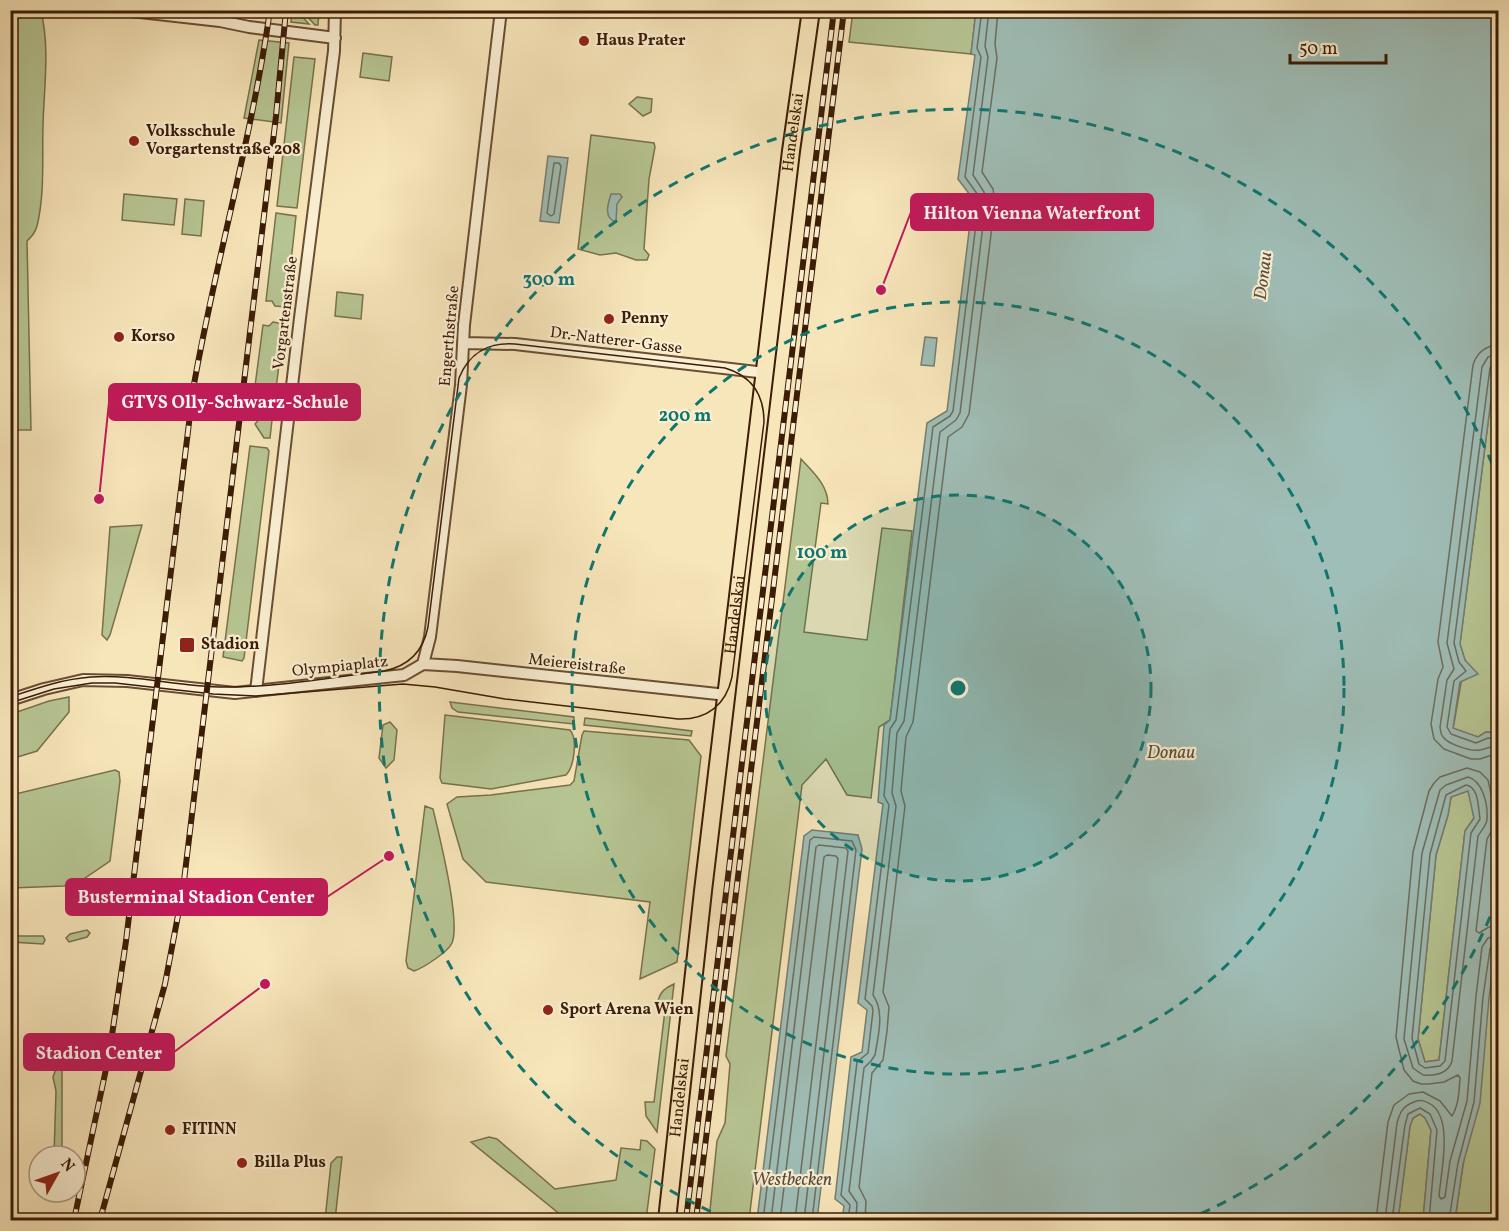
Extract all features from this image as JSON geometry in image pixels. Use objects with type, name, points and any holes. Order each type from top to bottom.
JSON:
[{"type":"main road","name":"Handelskai","points":[[667,1221],[791,151],[812,10]]},
{"type":"street","points":[[122,10],[220,21],[335,38]]},
{"type":"street","name":"Vorgartenstraße","points":[[256,691],[335,38],[335,10]]},
{"type":"street","name":"Engerthstraße","points":[[423,664],[430,637],[461,385],[463,343],[501,10]]},
{"type":"street","name":"Dr.-Natterer-Gasse","points":[[463,343],[515,344],[766,373]]},
{"type":"street","name":"Olympiaplatz","points":[[256,691],[404,675],[423,664]]},
{"type":"street","name":"Meiereistraße","points":[[423,664],[727,695]]},
{"type":"street","points":[[10,700],[65,683],[93,680],[127,681],[235,693],[256,691]]},
{"type":"green space","points":[[11,10],[41,11],[45,39],[43,175],[40,214],[36,228],[27,241],[31,430],[11,430]]},
{"type":"green space","points":[[292,10],[297,11],[309,24],[291,22]]},
{"type":"green space","points":[[302,11],[319,11],[318,25],[315,25]]},
{"type":"green space","points":[[853,11],[976,11],[971,54],[849,42]]},
{"type":"green space","points":[[259,40],[289,43],[281,123],[244,118]]},
{"type":"green space","points":[[363,53],[392,57],[389,81],[360,77]]},
{"type":"green space","points":[[294,57],[315,59],[297,208],[277,206]]},
{"type":"green space","points":[[637,97],[652,99],[651,112],[643,116],[629,104]]},
{"type":"green space","points":[[591,135],[654,143],[644,249],[649,255],[647,260],[636,260],[616,253],[600,255],[578,249]]},
{"type":"green space","points":[[124,194],[177,199],[174,225],[122,220]]},
{"type":"green space","points":[[185,199],[204,201],[201,236],[182,234]]},
{"type":"green space","points":[[276,213],[296,216],[286,307],[275,306],[272,301],[266,301]]},
{"type":"green space","points":[[337,292],[363,295],[361,319],[335,316]]},
{"type":"green space","points":[[273,322],[284,324],[276,389],[255,386],[263,325],[269,326]]},
{"type":"green space","points":[[1498,344],[1498,733],[1486,732],[1478,737],[1453,729],[1465,660],[1460,644]]},
{"type":"green space","points":[[267,410],[273,411],[270,438],[264,438],[255,424]]},
{"type":"green space","points":[[250,446],[267,448],[269,451],[242,661],[223,657]]},
{"type":"green space","points":[[801,459],[823,485],[828,504],[821,503],[804,632],[867,640],[882,528],[912,531],[890,720],[879,727],[871,798],[847,795],[826,759],[802,785],[749,1220],[709,1220],[717,1141],[725,1123],[730,1064],[726,1056]]},
{"type":"green space","points":[[142,525],[107,640],[102,635],[110,527]]},
{"type":"green space","points":[[69,697],[69,712],[37,751],[11,759],[11,714]]},
{"type":"green space","points":[[450,702],[574,717],[574,724],[458,712],[452,708]]},
{"type":"green space","points":[[445,715],[570,730],[574,740],[574,753],[569,771],[566,775],[491,789],[442,783],[440,778]]},
{"type":"green space","points":[[585,718],[692,731],[691,736],[584,725]]},
{"type":"green space","points":[[390,722],[397,730],[394,760],[386,768],[379,758],[383,725]]},
{"type":"green space","points":[[584,731],[689,740],[701,756],[677,962],[640,979],[650,902],[486,882],[463,859],[447,804],[457,797],[570,785],[574,781]]},
{"type":"green space","points":[[115,770],[119,772],[120,781],[110,861],[82,880],[64,886],[11,888],[11,795]]},
{"type":"green space","points":[[1469,790],[1474,818],[1465,831],[1439,1060],[1425,1062],[1418,1039],[1436,855],[1451,797]]},
{"type":"green space","points":[[425,806],[433,809],[440,838],[452,898],[454,932],[452,943],[446,951],[414,971],[408,968],[406,961]]},
{"type":"green space","points":[[1498,927],[1498,1220],[1455,1220]]},
{"type":"green space","points":[[87,930],[90,933],[87,937],[69,942],[66,938],[70,934]]},
{"type":"green space","points":[[10,936],[43,936],[45,940],[43,944],[11,942]]},
{"type":"green space","points":[[674,984],[657,1132],[646,1116],[645,1102],[654,1102],[665,1010],[657,1008],[658,999],[666,988]]},
{"type":"green space","points":[[57,1066],[62,1070],[62,1144],[54,1144],[56,1091],[53,1077]]},
{"type":"green space","points":[[1420,1114],[1425,1118],[1431,1130],[1423,1220],[1398,1220],[1410,1126],[1413,1118]]},
{"type":"green space","points":[[489,1137],[497,1139],[555,1189],[616,1180],[621,1148],[640,1150],[641,1140],[647,1141],[655,1149],[646,1220],[567,1220],[471,1142]]},
{"type":"green space","points":[[337,1157],[342,1157],[335,1220],[325,1220],[331,1163]]},
{"type":"water","name":"Donau","points":[[976,11],[1498,11],[1498,344],[1460,644],[1465,660],[1478,674],[1460,682],[1453,728],[1478,737],[1486,732],[1498,733],[1498,927],[1480,1103],[1463,1164],[1455,1220],[1423,1220],[1431,1130],[1425,1118],[1420,1114],[1413,1118],[1410,1126],[1398,1220],[842,1220],[844,1206],[835,1199],[851,1057],[862,1052],[867,1010],[858,1003],[883,804],[878,802],[884,725],[890,720],[927,423],[947,411],[973,199],[958,179],[975,55],[971,54]],"holes":[[[1468,791],[1474,818],[1465,831],[1439,1060],[1425,1062],[1418,1039],[1436,855],[1451,797]]]},
{"type":"water","points":[[548,156],[568,158],[559,223],[540,221]]},
{"type":"water","points":[[611,194],[620,194],[622,197],[617,204],[616,222],[608,214]]},
{"type":"water","points":[[925,337],[937,338],[934,366],[921,365]]},
{"type":"water","name":"Westbecken","points":[[812,830],[858,835],[862,849],[817,1220],[757,1220],[804,836]]},
{"type":"tram line","points":[[10,697],[60,682],[91,677],[125,677],[211,687],[247,687],[384,671],[401,666],[408,661],[423,644],[428,627],[459,378],[468,362],[488,347],[515,344],[725,368],[749,381],[759,395],[764,422],[732,677],[725,696],[714,709],[706,714],[678,719],[505,699],[403,684],[256,696],[213,694],[115,683],[92,683],[54,689],[10,703]]},
{"type":"railway","points":[[74,1220],[109,1055],[126,941],[193,390],[244,153],[270,10]]},
{"type":"railway","points":[[100,1220],[165,984],[183,889],[276,116],[286,10]]},
{"type":"railway","points":[[686,1220],[834,10]]},
{"type":"railway","points":[[696,1220],[844,10]]},
{"type":"place","name":"Haus Prater","points":[[584,41]]},
{"type":"place","name":"Volksschule Vorgartenstraße 208","points":[[134,141]]},
{"type":"place","name":"Hilton Vienna Waterfront","points":[[881,290]]},
{"type":"place","name":"Penny","points":[[609,319]]},
{"type":"place","name":"Korso","points":[[119,337]]},
{"type":"place","name":"GTVS Olly-Schwarz-Schule","points":[[99,499]]},
{"type":"place","name":"Stadion","points":[[187,645]]},
{"type":"place","name":"Busterminal Stadion Center","points":[[389,856]]},
{"type":"place","name":"Stadion Center","points":[[265,984]]},
{"type":"place","name":"Sport Arena Wien","points":[[548,1010]]},
{"type":"place","name":"FITINN","points":[[170,1130]]},
{"type":"place","name":"Billa Plus","points":[[242,1163]]}]
